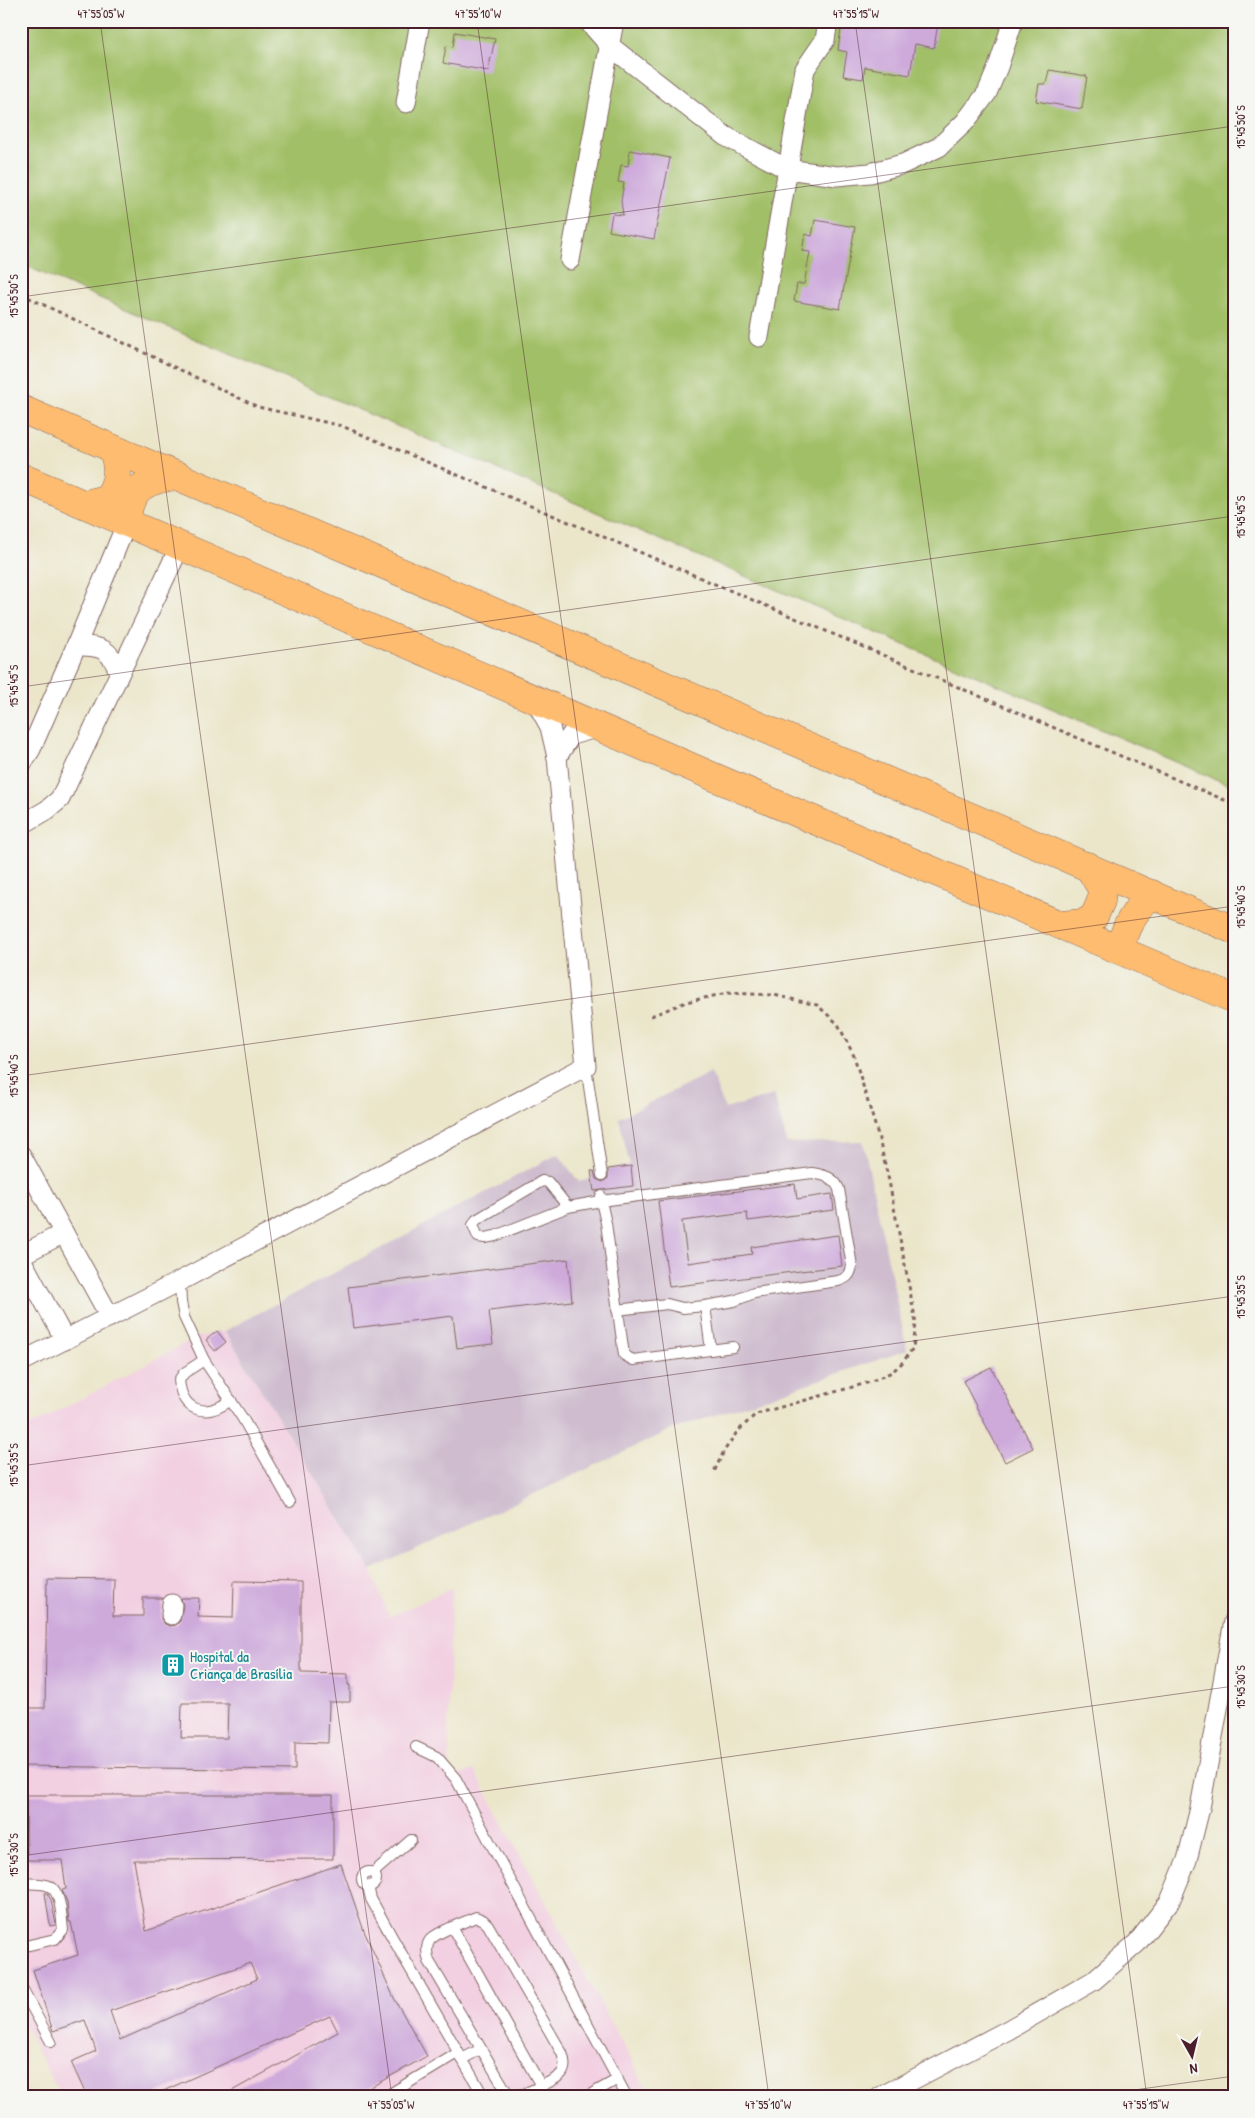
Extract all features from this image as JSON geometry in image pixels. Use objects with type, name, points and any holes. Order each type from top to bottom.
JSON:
[{"type":"main road","points":[[21,409],[1234,930]]},
{"type":"main road","points":[[86,504],[108,498],[115,486],[119,468],[113,449]]},
{"type":"main road","points":[[127,522],[129,502],[145,484],[157,478],[179,476]]},
{"type":"main road","points":[[21,477],[535,700],[1234,999]]},
{"type":"main road","points":[[1060,925],[1084,923],[1094,917],[1101,901],[1102,889],[1088,866]]},
{"type":"main road","points":[[1120,949],[1124,931],[1131,917],[1152,894]]},
{"type":"street","points":[[406,103],[420,21]]},
{"type":"street","points":[[588,21],[610,46],[725,136],[787,169],[837,176],[870,173],[903,164],[939,147],[965,122],[986,93],[998,67],[1013,21]]},
{"type":"street","points":[[570,260],[614,21]]},
{"type":"street","points":[[759,337],[805,69],[826,40],[828,21]]},
{"type":"street","points":[[21,765],[31,749],[76,646],[127,522]]},
{"type":"street","points":[[21,826],[47,810],[60,799],[180,546]]},
{"type":"street","points":[[76,646],[90,646],[110,654],[114,658],[120,672]]},
{"type":"street","points":[[21,1362],[110,1318],[586,1066],[557,757],[550,727],[535,700]]},
{"type":"street","points":[[557,757],[571,735],[600,727]]},
{"type":"street","points":[[21,1155],[110,1318]]},
{"type":"street","points":[[21,1255],[64,1233]]},
{"type":"street","points":[[21,1259],[66,1340]]},
{"type":"street","points":[[880,2097],[1008,2030],[1093,1981],[1137,1943],[1170,1901],[1187,1860],[1200,1808],[1234,1621]]},
{"type":"lane","points":[[586,1066],[602,1174]]},
{"type":"lane","points":[[568,1207],[552,1186],[548,1182],[542,1181],[476,1220],[472,1225],[478,1237],[490,1237],[568,1207],[601,1198],[812,1173],[824,1175],[837,1183],[852,1266],[846,1278],[838,1281],[754,1293],[734,1301],[705,1306],[683,1308],[667,1304],[617,1310]]},
{"type":"lane","points":[[601,1198],[624,1355],[633,1360],[733,1347]]},
{"type":"lane","points":[[180,1281],[184,1316],[204,1360],[231,1400],[290,1502]]},
{"type":"lane","points":[[705,1306],[711,1350]]},
{"type":"lane","points":[[204,1360],[184,1373],[179,1380],[180,1390],[188,1404],[199,1411],[211,1412],[231,1400]]},
{"type":"lane","points":[[416,1747],[437,1756],[456,1779],[627,2097]]},
{"type":"lane","points":[[411,1840],[372,1873],[366,1873],[362,1882],[368,1886],[376,1909],[484,2097]]},
{"type":"lane","points":[[21,1883],[47,1885],[54,1888],[57,1894],[63,1930],[55,1939],[21,1947]]},
{"type":"lane","points":[[476,1917],[488,1925],[566,2062],[564,2070],[554,2080],[521,2095],[508,2094],[429,1961],[426,1952],[427,1943],[431,1938],[452,1927],[476,1917]]},
{"type":"lane","points":[[452,1927],[541,2086]]},
{"type":"lane","points":[[21,1987],[51,2042]]},
{"type":"lane","points":[[385,2097],[460,2056],[481,2049]]},
{"type":"lane","points":[[586,2097],[618,2079]]},
{"type":"path","points":[[21,294],[258,407],[342,426],[1234,804]]},
{"type":"path","points":[[651,1016],[686,1002],[727,993],[774,995],[817,1005],[838,1024],[854,1056],[878,1135],[889,1181],[916,1323],[913,1348],[903,1362],[892,1372],[867,1383],[756,1414],[737,1432],[724,1451],[713,1474]]},
{"type":"path","points":[[21,1812],[25,1798]]},
{"type":"shaded area","points":[[711,1072],[725,1109],[774,1095],[787,1143],[863,1141],[907,1350],[671,1430],[371,1570],[225,1331],[558,1154],[579,1182],[630,1166],[619,1118]]},
{"type":"shaded area","points":[[225,1331],[371,1570],[389,1617],[452,1588],[448,1726],[450,1777],[474,1770],[647,2089],[633,2097],[61,2097],[21,2019],[21,1431],[199,1336]]},
{"type":"green space","points":[[21,21],[1234,21],[1234,787],[21,264]]},
{"type":"building","points":[[842,21],[928,21],[938,23],[934,48],[915,44],[910,75],[865,67],[863,79],[843,76],[847,52],[838,50]]},
{"type":"building","points":[[455,32],[495,39],[488,71],[443,63],[446,46],[453,47]]},
{"type":"building","points":[[1049,70],[1087,76],[1082,109],[1036,101],[1039,84],[1046,84]]},
{"type":"building","points":[[630,150],[670,158],[654,239],[609,231],[612,214],[623,215],[621,201],[624,183],[618,182],[621,165],[628,166]]},
{"type":"building","points":[[815,220],[855,227],[840,309],[794,301],[797,284],[804,284],[810,252],[802,251],[805,234],[812,236]]},
{"type":"building","points":[[631,1166],[633,1186],[594,1191],[591,1171],[594,1171],[596,1179],[603,1182],[608,1178],[608,1169]]},
{"type":"building","points":[[795,1184],[797,1199],[832,1194],[834,1210],[748,1221],[747,1213],[682,1221],[688,1263],[752,1254],[751,1247],[838,1235],[842,1266],[669,1287],[658,1201]]},
{"type":"building","points":[[568,1259],[572,1301],[489,1311],[493,1344],[457,1348],[453,1316],[353,1328],[348,1287]]},
{"type":"building","points":[[217,1331],[226,1342],[215,1351],[206,1340]]},
{"type":"building","points":[[991,1367],[1033,1448],[1005,1462],[963,1381]]},
{"type":"building","name":"Hospital da Criança de Brasília","points":[[47,1578],[114,1579],[113,1616],[143,1616],[143,1598],[163,1598],[161,1619],[170,1626],[176,1625],[180,1621],[183,1605],[181,1598],[199,1598],[198,1617],[233,1618],[234,1581],[301,1582],[301,1673],[348,1674],[348,1685],[350,1685],[350,1702],[329,1702],[328,1743],[295,1742],[295,1770],[21,1766],[21,1708],[45,1708]],"holes":[[[182,1703],[228,1703],[227,1738],[181,1738]]]},
{"type":"building","points":[[26,1795],[333,1795],[333,1859],[134,1860],[146,1931],[341,1864],[364,1931],[394,1998],[427,2056],[353,2097],[221,2097],[338,2032],[330,2016],[150,2097],[87,2097],[71,2062],[96,2051],[85,2020],[53,2031],[33,1970],[78,1955],[71,1922],[69,1922],[67,1902],[62,1890],[66,1889],[62,1860],[27,1860]],"holes":[[[250,1963],[257,1979],[120,2040],[110,2011]]]},
{"type":"building","points":[[45,1893],[47,1893],[51,1900],[56,1925],[50,1926]]},
{"type":"place","name":"Hospital da Criança de Brasília","points":[[173,1665]]}]
